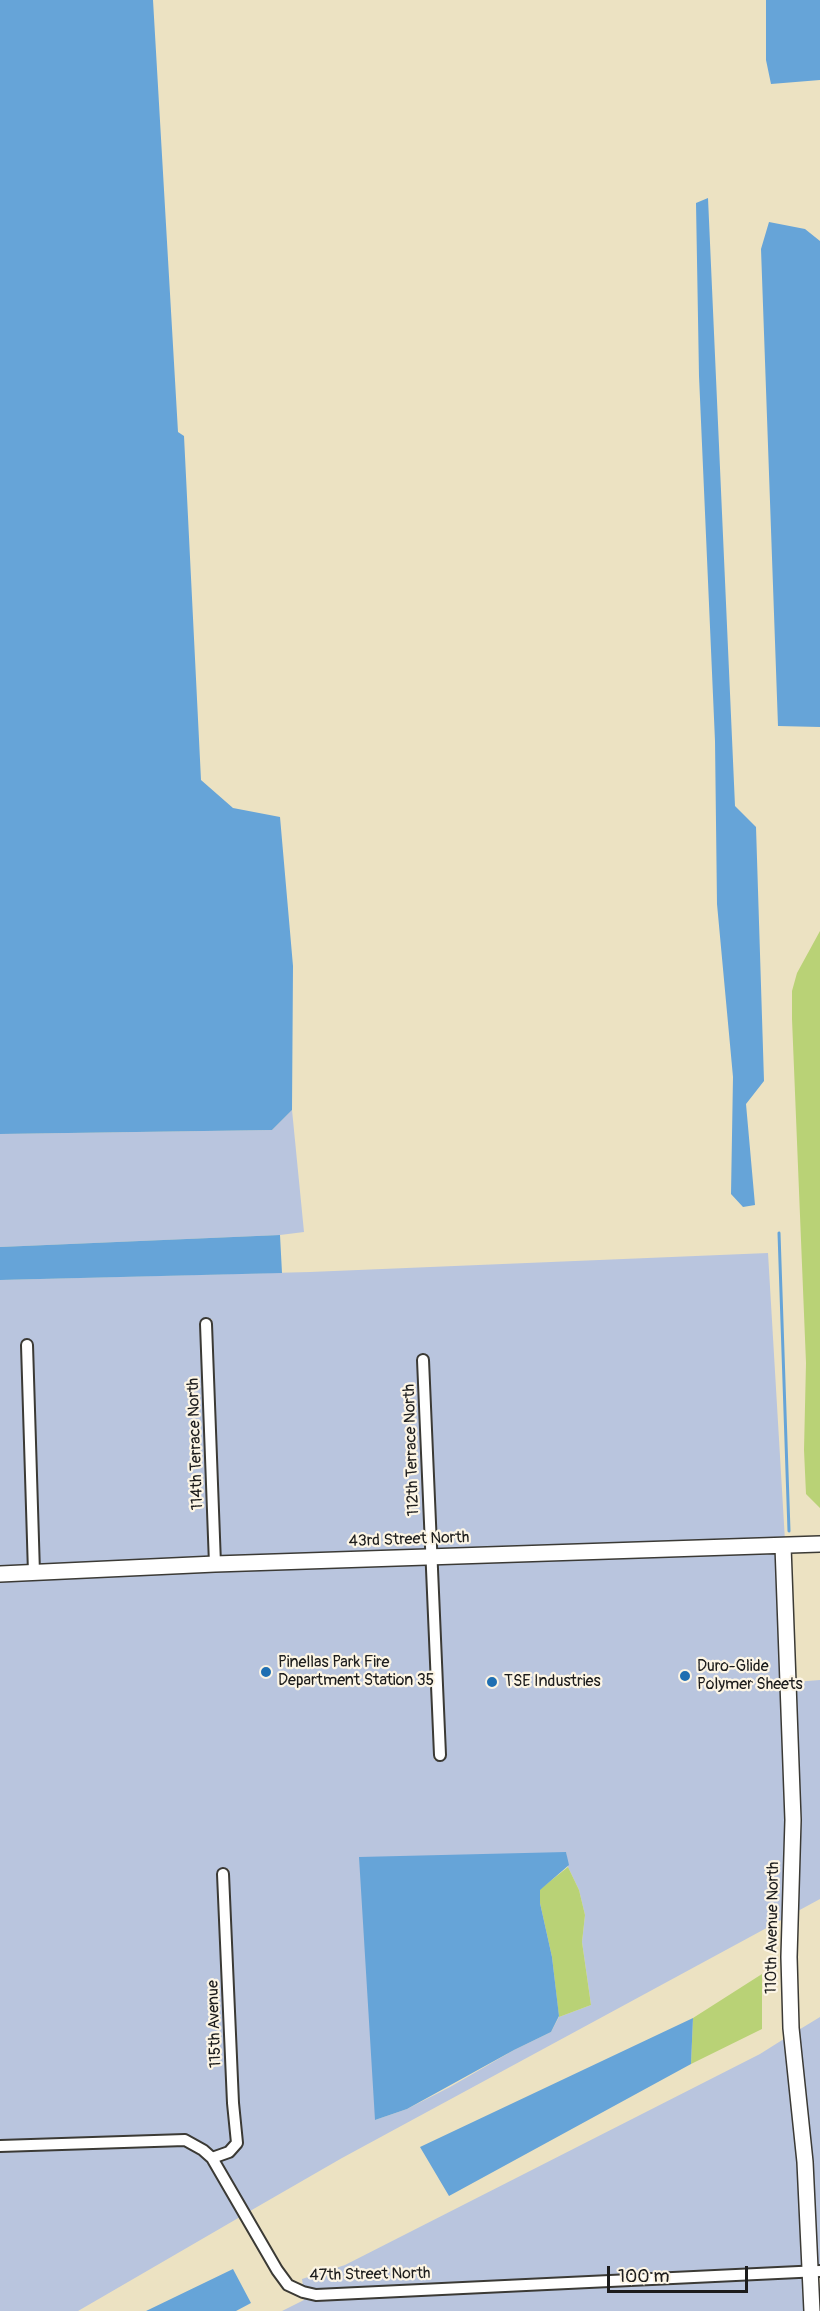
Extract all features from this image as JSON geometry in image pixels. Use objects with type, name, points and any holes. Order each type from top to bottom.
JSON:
[{"type":"street","name":"114th Terrace North","points":[[206,1324],[215,1564]]},
{"type":"street","points":[[27,1345],[34,1574]]},
{"type":"street","name":"112th Terrace North","points":[[423,1360],[440,1755]]},
{"type":"street","name":"43rd Street North","points":[[0,1575],[215,1564],[820,1544]]},
{"type":"street","name":"110th Avenue North","points":[[783,1546],[793,1820],[789,1957],[791,2028],[815,2272],[812,2311]]},
{"type":"street","name":"115th Avenue","points":[[212,2158],[229,2151],[237,2143],[233,2103],[223,1874]]},
{"type":"street","name":"47th Street North","points":[[0,2146],[185,2140],[212,2158],[288,2285],[316,2295],[815,2272]]},
{"type":"shaded area","points":[[292,1110],[304,1232],[280,1235],[0,1247],[0,1134],[272,1130]]},
{"type":"shaded area","points":[[768,1253],[785,1541],[437,1552],[428,1355],[418,1356],[426,1552],[221,1559],[212,1319],[201,1319],[210,1559],[39,1568],[32,1341],[22,1340],[28,1569],[0,1570],[0,1280],[310,1272]]},
{"type":"shaded area","points":[[778,1551],[788,1820],[785,1918],[342,2158],[250,2211],[220,2160],[233,2155],[243,2143],[239,2103],[229,1869],[218,1869],[228,2104],[232,2141],[226,2147],[213,2152],[203,2143],[185,2135],[0,2141],[0,1579],[426,1562],[434,1760],[445,1760],[437,1561]],"holes":[[[566,1852],[568,1867],[579,1890],[585,1915],[582,1942],[591,2005],[559,2017],[551,2032],[514,2050],[450,2087],[407,2109],[375,2120]]]},
{"type":"shaded area","points":[[820,1680],[820,1899],[796,1912],[794,1682]]},
{"type":"shaded area","points":[[820,2017],[820,2266],[816,2267],[797,2031]]},
{"type":"shaded area","points":[[787,2037],[799,2163],[805,2267],[317,2290],[303,2286],[302,2279],[345,2265],[760,2054]]},
{"type":"shaded area","points":[[184,2145],[207,2160],[240,2217],[78,2311],[0,2311],[0,2151]]},
{"type":"shaded area","points":[[805,2277],[807,2311],[282,2311],[304,2300],[304,2297]]},
{"type":"green space","points":[[820,931],[820,1508],[806,1494],[804,1450],[806,1363],[792,991],[797,973]]},
{"type":"green space","points":[[568,1867],[579,1890],[585,1915],[582,1942],[591,2005],[559,2017],[552,1957],[539,1890]]},
{"type":"green space","points":[[762,1974],[762,2029],[691,2064],[693,2018]]},
{"type":"water","points":[[0,0],[153,0],[178,432],[184,436],[201,780],[233,808],[280,817],[293,966],[292,1110],[272,1130],[0,1134]]},
{"type":"water","points":[[766,0],[820,0],[820,80],[771,84],[766,60]]},
{"type":"water","points":[[708,198],[735,806],[756,827],[764,1081],[746,1104],[755,1205],[743,1207],[731,1194],[733,1077],[717,904],[715,741],[699,376],[696,203]]},
{"type":"water","points":[[769,222],[805,229],[820,241],[820,727],[778,726],[761,249]]},
{"type":"water","points":[[280,1235],[282,1273],[0,1280],[0,1247]]},
{"type":"water","points":[[566,1852],[569,1865],[540,1890],[540,1903],[552,1957],[559,2016],[551,2032],[407,2109],[375,2120],[359,1857]]},
{"type":"water","points":[[693,2018],[691,2064],[449,2196],[420,2147]]},
{"type":"water","points":[[233,2269],[251,2303],[236,2311],[146,2311]]},
{"type":"waterway","points":[[779,1233],[789,1531]]},
{"type":"place","name":"Pinellas Park Fire Department Station 35","points":[[266,1672]]},
{"type":"place","name":"Duro-Glide Polymer Sheets","points":[[685,1676]]},
{"type":"place","name":"TSE Industries","points":[[492,1682]]}]
